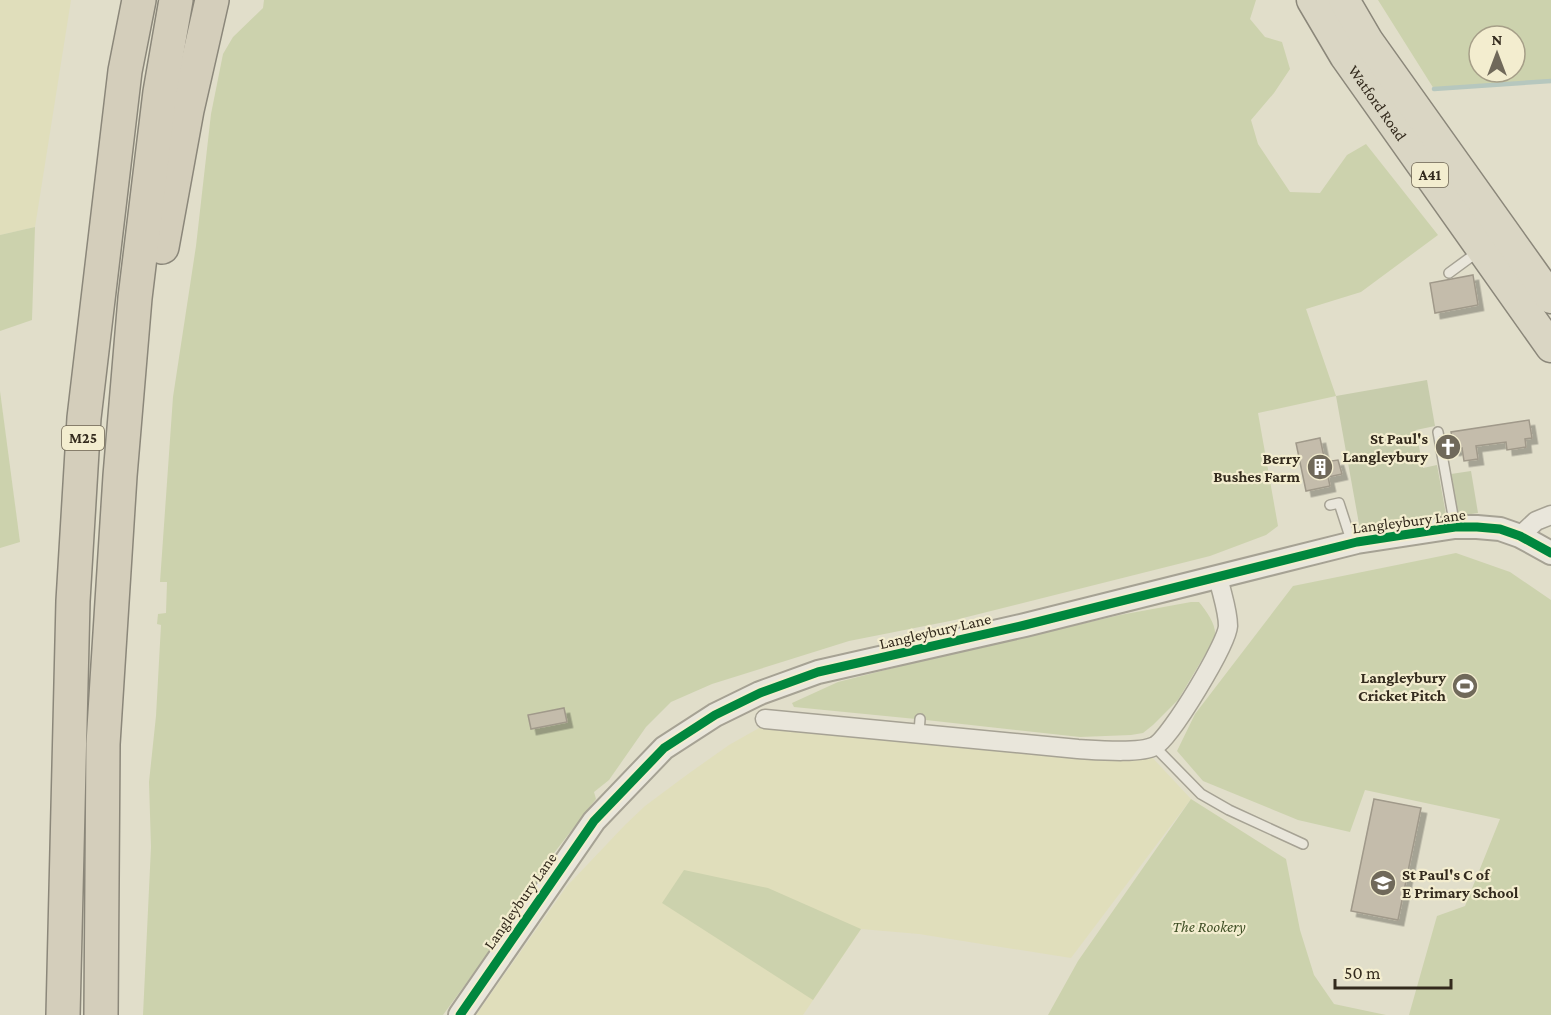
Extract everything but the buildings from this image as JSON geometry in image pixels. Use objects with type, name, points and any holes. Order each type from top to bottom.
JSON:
[{"type":"highway","name":"M25","points":[[63,1015],[73,613],[84,418],[125,71],[128,0]]},
{"type":"highway","name":"M25","points":[[125,71],[139,0]]},
{"type":"highway","name":"M25","points":[[101,1015],[103,744],[126,404],[135,298],[159,104],[176,0]]},
{"type":"highway","name":"M25","points":[[126,404],[149,317],[187,110],[212,0]]},
{"type":"highway","name":"Watford Road","points":[[1312,0],[1345,56],[1493,240],[1551,298]]},
{"type":"highway","name":"Watford Road","points":[[1344,0],[1493,240],[1551,347]]},
{"type":"street","points":[[1520,536],[1536,521],[1551,514]]},
{"type":"street","name":"Langleybury Lane","points":[[460,1015],[594,820],[664,748],[715,715],[760,693],[818,672],[1025,625],[1352,543],[1455,527],[1500,529],[1520,536],[1551,553]]},
{"type":"street","points":[[765,719],[919,726],[1087,749],[1115,751],[1154,747],[1165,737],[1186,706],[1221,647],[1228,628],[1218,576]]},
{"type":"lane","points":[[1449,273],[1493,240]]},
{"type":"lane","points":[[1438,432],[1455,527]]},
{"type":"lane","points":[[1330,505],[1339,503],[1352,543]]},
{"type":"lane","points":[[1154,747],[1201,794],[1229,810],[1303,844]]},
{"type":"shaded area","points":[[0,0],[71,0],[35,227],[0,235]]},
{"type":"shaded area","points":[[766,724],[1149,754],[1191,799],[1071,958],[919,934],[861,929],[803,1015],[476,1015],[567,886],[625,825],[645,806],[688,774],[729,745]]},
{"type":"green space","points":[[264,0],[1256,0],[1250,19],[1265,37],[1282,42],[1290,69],[1274,93],[1251,120],[1258,144],[1290,192],[1320,193],[1347,155],[1366,144],[1438,235],[1361,292],[1306,309],[1336,396],[1258,413],[1278,526],[1266,535],[1210,556],[955,620],[849,641],[712,684],[671,702],[646,727],[609,780],[594,792],[596,799],[554,853],[553,864],[443,1015],[143,1015],[151,847],[149,782],[156,716],[161,625],[157,624],[158,614],[166,613],[167,582],[160,582],[173,397],[196,246],[211,114],[223,54],[233,37],[263,8]]},
{"type":"green space","points":[[1378,0],[1551,0],[1551,81],[1527,83],[1527,24],[1467,24],[1467,84],[1507,84],[1434,89]]},
{"type":"green space","points":[[35,227],[32,320],[0,331],[0,235]]},
{"type":"green space","points":[[1427,380],[1435,426],[1416,430],[1423,468],[1437,465],[1447,520],[1361,535],[1336,396]]},
{"type":"green space","points":[[0,391],[20,542],[0,548]]},
{"type":"green space","points":[[1471,471],[1478,513],[1458,516],[1451,474]]},
{"type":"green space","points":[[1456,553],[1510,572],[1551,600],[1551,1015],[1409,1015],[1437,916],[1465,906],[1500,819],[1365,790],[1350,832],[1298,820],[1203,781],[1177,751],[1195,714],[1293,586]]},
{"type":"green space","points":[[1199,602],[1208,614],[1213,624],[1215,638],[1178,700],[1143,733],[1080,737],[794,707],[792,703],[838,682],[913,663],[1120,615]]},
{"type":"green space","name":"The Rookery","points":[[1191,799],[1286,859],[1300,930],[1314,975],[1334,1004],[1386,1015],[1048,1015],[1078,961]]},
{"type":"green space","points":[[684,870],[768,888],[861,929],[813,1000],[662,903]]},
{"type":"waterway","points":[[1434,89],[1551,81]]},
{"type":"cycle path","points":[[460,1015],[594,821],[664,748],[715,715],[760,693],[818,672],[1025,625],[1357,542],[1455,527],[1477,527],[1500,529],[1520,536],[1551,553]]},
{"type":"place","name":"St Paul's Langleybury","points":[[1448,447]]},
{"type":"place","name":"Berry Bushes Farm","points":[[1320,467]]},
{"type":"place","name":"Langleybury Cricket Pitch","points":[[1465,686]]},
{"type":"place","name":"St Paul's C of E Primary School","points":[[1383,883]]}]
